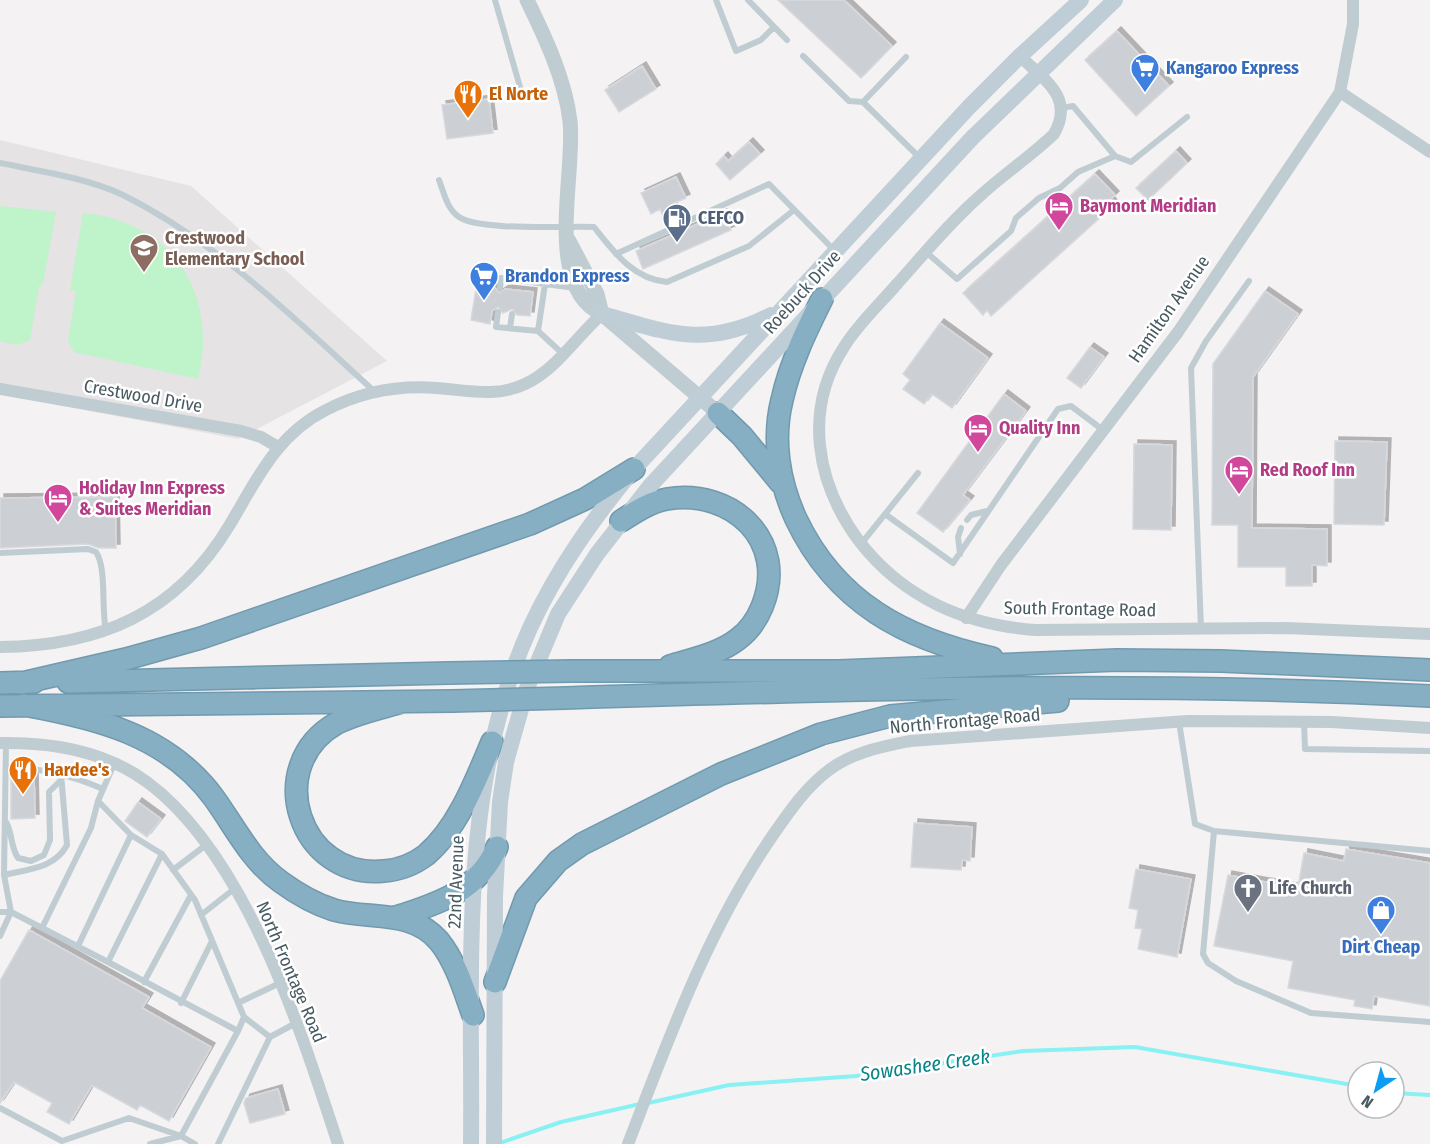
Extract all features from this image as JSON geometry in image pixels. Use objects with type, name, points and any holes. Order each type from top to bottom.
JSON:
[{"type":"highway","points":[[782,485],[778,428],[781,401],[806,331],[822,299]]},
{"type":"highway","points":[[718,413],[742,436],[782,485],[813,551],[839,585],[855,599],[917,636],[953,649],[1010,662]]},
{"type":"highway","points":[[22,683],[126,659],[201,638],[530,524],[585,499],[634,469]]},
{"type":"highway","points":[[621,521],[654,502],[666,499],[694,498],[721,504],[735,511],[752,526],[769,566],[768,589],[758,615],[739,639],[712,652],[648,672]]},
{"type":"highway","points":[[0,683],[572,671],[851,670],[977,666],[1010,662],[1221,661],[1430,670]]},
{"type":"highway","points":[[495,982],[509,937],[526,898],[558,861],[582,844],[721,774],[820,734],[890,716],[1047,703],[1148,689]]},
{"type":"highway","points":[[0,706],[202,701],[402,702],[782,692],[1148,689],[1308,689],[1430,696]]},
{"type":"highway","points":[[402,702],[338,723],[318,740],[303,761],[296,789],[301,819],[318,847],[343,866],[374,873],[392,871],[410,865],[426,855],[441,839],[467,796],[492,742]]},
{"type":"highway","points":[[24,705],[100,721],[133,733],[162,749],[189,770],[207,789],[246,847],[281,882],[306,898],[333,909],[396,917],[423,927],[440,942],[452,961],[473,1015]]},
{"type":"highway","points":[[396,917],[438,903],[457,893],[485,870],[497,847]]},
{"type":"main road","name":"Roebuck Drive","points":[[530,629],[571,551],[634,469],[921,158],[1020,56],[1082,0]]},
{"type":"main road","name":"Roebuck Drive","points":[[497,847],[506,762],[527,688],[547,636],[572,591],[621,521],[956,155],[1037,73],[1115,0]]},
{"type":"main road","points":[[602,314],[673,333],[705,336],[736,331],[780,310]]},
{"type":"main road","name":"22nd Avenue","points":[[471,1144],[475,879],[483,789],[492,742],[515,666],[530,629]]},
{"type":"main road","points":[[494,1144],[497,847]]},
{"type":"street","points":[[526,0],[543,33],[565,96],[568,112],[571,145],[566,255],[576,288],[586,304],[602,314],[718,413]]},
{"type":"street","name":"Hamilton Avenue","points":[[966,618],[1001,565],[1178,332],[1340,92],[1353,24],[1353,0]]},
{"type":"street","points":[[1020,56],[1060,98],[1062,108]]},
{"type":"street","points":[[1340,92],[1430,152]]},
{"type":"street","name":"South Frontage Road","points":[[1062,108],[1060,123],[1054,134],[979,196],[926,252],[844,346],[823,390],[818,436],[822,462],[837,506],[861,543],[890,574],[917,594],[966,618],[1008,628],[1036,630],[1286,628],[1430,634]]},
{"type":"street","points":[[568,232],[597,294],[602,314]]},
{"type":"street","points":[[0,647],[54,644],[106,632],[157,604],[197,570],[228,527],[259,473],[278,447],[302,425],[325,411],[374,391],[404,388],[486,393],[507,391],[535,379],[602,314]]},
{"type":"street","name":"Crestwood Drive","points":[[0,389],[241,431],[261,436],[278,447]]},
{"type":"street","name":"North Frontage Road","points":[[628,1144],[686,1000],[730,904],[763,849],[813,783],[850,757],[879,747],[910,741],[1179,722],[1304,722],[1430,728]]},
{"type":"street","name":"North Frontage Road","points":[[3,743],[74,749],[114,764],[146,781],[171,802],[206,845],[255,927],[296,1023],[338,1144]]},
{"type":"lane","points":[[495,0],[520,87]]},
{"type":"lane","points":[[716,0],[735,51],[761,40],[774,27]]},
{"type":"lane","points":[[748,0],[787,40]]},
{"type":"lane","points":[[804,56],[849,101],[863,102],[921,158]]},
{"type":"lane","points":[[863,102],[906,57]]},
{"type":"lane","points":[[1062,108],[1073,106],[1115,156],[1131,162],[1187,117]]},
{"type":"lane","points":[[926,252],[957,279],[1011,231],[1016,218],[1039,198],[1060,188],[1078,172],[1115,156]]},
{"type":"lane","points":[[0,163],[61,176],[122,194],[205,244],[374,391]]},
{"type":"lane","points":[[440,180],[451,209],[470,222],[568,232],[594,227],[616,254],[644,277],[667,282],[749,246],[794,210]]},
{"type":"lane","points":[[616,254],[769,184],[835,250]]},
{"type":"lane","points":[[500,288],[501,278],[576,288]]},
{"type":"lane","points":[[516,290],[517,280]]},
{"type":"lane","points":[[1201,629],[1191,368],[1195,357],[1249,281]]},
{"type":"lane","points":[[538,331],[545,284]]},
{"type":"lane","points":[[498,312],[496,327],[538,331],[563,354]]},
{"type":"lane","points":[[510,328],[513,314]]},
{"type":"lane","points":[[885,514],[953,563],[1058,410],[1071,406],[1103,430]]},
{"type":"lane","points":[[861,543],[918,473]]},
{"type":"lane","points":[[967,520],[971,515],[988,511]]},
{"type":"lane","points":[[960,554],[958,537],[961,528]]},
{"type":"lane","points":[[0,553],[88,549],[96,552],[102,560],[102,611],[106,632]]},
{"type":"lane","points":[[1179,722],[1195,824],[1214,831],[1430,851]]},
{"type":"lane","points":[[1304,722],[1305,749],[1430,752]]},
{"type":"lane","points":[[0,936],[11,912],[4,875],[7,767],[3,743]]},
{"type":"lane","points":[[42,927],[91,828],[98,801],[114,764]]},
{"type":"lane","points":[[7,767],[31,768],[103,789]]},
{"type":"lane","points":[[5,821],[10,828],[12,849],[18,858],[31,861],[44,855],[50,840],[49,792],[61,777]]},
{"type":"lane","points":[[4,875],[54,862],[62,855],[67,845],[61,777]]},
{"type":"lane","points":[[98,801],[131,835],[162,854],[191,895],[244,1017],[270,1037]]},
{"type":"lane","points":[[1214,831],[1203,954],[1208,963],[1236,981],[1311,1013],[1430,1022]]},
{"type":"lane","points":[[78,946],[131,835]]},
{"type":"lane","points":[[173,870],[206,845]]},
{"type":"lane","points":[[108,962],[162,854]]},
{"type":"lane","points":[[62,855],[75,860]]},
{"type":"lane","points":[[201,915],[234,889]]},
{"type":"lane","points":[[144,982],[191,895]]},
{"type":"lane","points":[[0,912],[11,912],[42,927],[181,1003],[238,1031]]},
{"type":"lane","points":[[181,1003],[212,941]]},
{"type":"lane","points":[[238,1003],[280,983]]},
{"type":"lane","points":[[150,1144],[181,1136],[244,1017]]},
{"type":"lane","points":[[218,1144],[270,1037],[296,1023]]},
{"type":"lane","points":[[0,1108],[62,1141],[129,1118],[181,1136],[195,1144]]},
{"type":"shaded area","name":"Crestwood Elementary School","points":[[0,140],[191,186],[387,361],[238,439],[0,394]]},
{"type":"green space","points":[[0,206],[56,212],[43,284],[39,286],[30,340],[17,345],[0,341]]},
{"type":"green space","points":[[83,213],[114,219],[141,230],[164,247],[182,267],[194,291],[201,318],[203,348],[198,379],[74,352],[68,341],[76,291],[70,290]]},
{"type":"building","points":[[778,0],[844,0],[892,46],[861,78]]},
{"type":"building","name":"Kangaroo Express","points":[[1117,31],[1169,86],[1136,116],[1085,60]]},
{"type":"building","points":[[642,66],[656,89],[619,112],[605,90]]},
{"type":"building","name":"El Norte","points":[[489,99],[493,133],[447,139],[442,105]]},
{"type":"building","points":[[749,142],[760,154],[730,180],[716,164],[724,156],[728,161]]},
{"type":"building","points":[[1176,151],[1187,163],[1148,200],[1136,188]]},
{"type":"building","name":"Baymont Meridian","points":[[1095,174],[1115,195],[1110,200],[1114,205],[991,316],[987,310],[983,315],[963,293]]},
{"type":"building","name":"CEFCO","points":[[676,177],[686,198],[672,204],[679,219],[667,225],[660,209],[651,214],[641,193]]},
{"type":"building","name":"CEFCO","points":[[723,213],[731,230],[643,269],[636,251]]},
{"type":"building","points":[[490,287],[495,288],[499,293],[505,289],[533,292],[530,316],[517,315],[512,309],[503,313],[498,307],[492,311],[490,324],[471,320],[476,289],[489,292]]},
{"type":"building","points":[[1265,291],[1298,314],[1253,377],[1252,528],[1327,529],[1327,566],[1312,565],[1312,586],[1286,586],[1286,567],[1238,567],[1238,525],[1212,525],[1213,364]]},
{"type":"building","points":[[940,323],[988,358],[952,408],[932,394],[924,404],[903,389],[910,380],[903,374]]},
{"type":"building","points":[[1090,347],[1104,357],[1081,388],[1067,378]]},
{"type":"building","name":"Quality Inn","points":[[1004,394],[1026,411],[963,495],[970,500],[943,532],[917,513]]},
{"type":"building","points":[[1335,441],[1387,442],[1384,525],[1334,524]]},
{"type":"building","points":[[1134,444],[1172,445],[1171,530],[1133,529]]},
{"type":"building","name":"Holiday Inn Express & Suites Meridian","points":[[115,497],[116,548],[99,548],[88,544],[0,548],[0,498]]},
{"type":"building","name":"Hardee's","points":[[11,774],[34,775],[35,818],[11,819]]},
{"type":"building","points":[[138,802],[161,819],[147,837],[125,821]]},
{"type":"building","points":[[914,823],[972,827],[970,861],[962,860],[961,870],[911,867]]},
{"type":"building","points":[[1346,849],[1430,863],[1430,1006],[1374,996],[1372,1009],[1354,1006],[1355,1000],[1288,988],[1293,961],[1214,946],[1228,875],[1298,888],[1304,853],[1344,861]]},
{"type":"building","points":[[1136,869],[1191,879],[1177,957],[1138,949],[1142,929],[1135,928],[1138,910],[1129,908]]},
{"type":"building","points":[[29,930],[149,997],[142,1008],[211,1047],[169,1121],[140,1105],[137,1110],[92,1085],[69,1124],[47,1112],[52,1103],[14,1082],[0,1103],[0,981]]},
{"type":"building","points":[[278,1089],[285,1114],[250,1123],[244,1103],[246,1098]]},
{"type":"waterway","name":"Sowashee Creek","points":[[648,1103],[729,1085],[856,1076],[1023,1051],[1135,1047],[1346,1084]]},
{"type":"waterway","name":"Sowashee Creek","points":[[1406,1094],[1430,1095]]},
{"type":"waterway","name":"Sowashee Creek","points":[[497,1144],[561,1122],[640,1104]]},
{"type":"place","name":"Kangaroo Express","points":[[1145,94]]},
{"type":"place","name":"El Norte","points":[[468,120]]},
{"type":"place","name":"Baymont Meridian","points":[[1059,232]]},
{"type":"place","name":"CEFCO","points":[[677,244]]},
{"type":"place","name":"Crestwood Elementary School","points":[[144,274]]},
{"type":"place","name":"Brandon Express","points":[[484,302]]},
{"type":"place","name":"Quality Inn","points":[[978,454]]},
{"type":"place","name":"Red Roof Inn","points":[[1239,496]]},
{"type":"place","name":"Holiday Inn Express & Suites Meridian","points":[[58,524]]},
{"type":"place","name":"Hardee's","points":[[23,796]]},
{"type":"place","name":"Life Church","points":[[1248,914]]},
{"type":"place","name":"Dirt Cheap","points":[[1381,936]]}]
